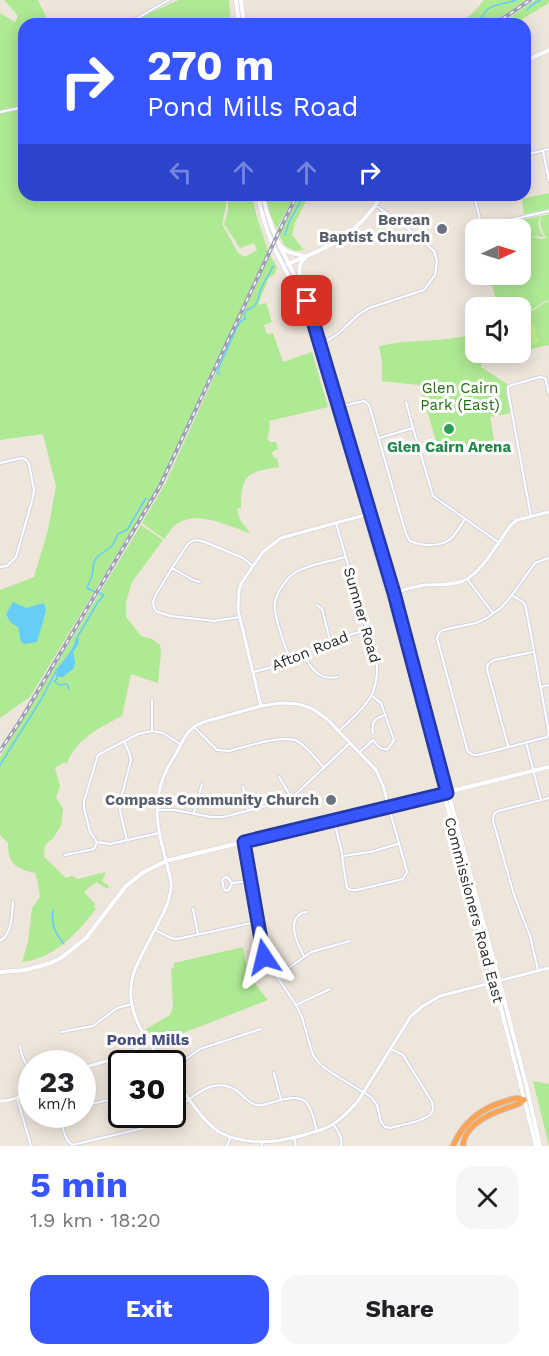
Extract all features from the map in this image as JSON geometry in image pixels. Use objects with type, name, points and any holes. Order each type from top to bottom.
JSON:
[{"type":"highway","points":[[453,1146],[464,1126],[482,1111],[505,1101],[527,1099]]},
{"type":"highway","points":[[463,1146],[465,1134],[477,1122],[500,1110],[521,1104],[527,1099]]},
{"type":"main road","points":[[236,0],[238,18]]},
{"type":"main road","points":[[241,0],[243,18]]},
{"type":"main road","points":[[531,58],[549,50]]},
{"type":"main road","name":"Commissioners Road East","points":[[259,201],[265,226],[273,244],[304,294],[334,408],[392,594],[445,793],[451,807],[538,1146]]},
{"type":"main road","name":"Commissioners Road East","points":[[265,201],[278,244],[318,346]]},
{"type":"main road","points":[[286,265],[350,234],[360,225],[378,201]]},
{"type":"main road","points":[[278,244],[288,252],[308,256]]},
{"type":"main road","points":[[304,294],[300,266],[308,256]]},
{"type":"main road","points":[[0,972],[37,968],[61,958],[86,938],[126,886],[144,872],[166,861],[549,767]]},
{"type":"main road","points":[[433,796],[442,782],[459,790]]},
{"type":"main road","points":[[451,807],[452,799],[459,790]]},
{"type":"main road","name":"Commissioners Road East","points":[[445,793],[446,804],[496,981]]},
{"type":"main road","points":[[433,796],[446,804]]},
{"type":"street","points":[[138,18],[169,0]]},
{"type":"street","points":[[0,112],[18,108]]},
{"type":"street","points":[[531,154],[549,149]]},
{"type":"street","points":[[543,151],[549,181]]},
{"type":"street","points":[[476,201],[482,224],[487,225],[549,211]]},
{"type":"street","points":[[318,346],[339,333],[369,308],[424,290],[435,275],[437,261],[434,251],[405,226],[375,205]]},
{"type":"street","points":[[531,517],[508,387],[540,377],[545,378],[549,393]]},
{"type":"street","points":[[334,408],[367,402],[406,534],[411,541],[425,545],[440,545],[448,542],[465,519]]},
{"type":"street","points":[[406,402],[433,496],[498,542]]},
{"type":"street","points":[[379,438],[413,429]]},
{"type":"street","points":[[0,463],[22,458],[26,460],[29,464],[34,490],[16,557],[7,566],[0,567]]},
{"type":"street","points":[[392,594],[425,585],[448,585],[467,579],[483,565],[498,542],[517,520],[549,512]]},
{"type":"street","points":[[261,706],[237,600],[242,582],[263,552],[281,538],[368,514]]},
{"type":"street","name":"Sumner Road","points":[[336,523],[377,666],[377,683],[372,696]]},
{"type":"street","points":[[240,617],[202,620],[162,615],[154,608],[155,596],[188,544],[197,540],[232,553],[253,566]]},
{"type":"street","points":[[291,660],[283,643],[274,605],[277,595],[296,572],[345,557]]},
{"type":"street","points":[[512,595],[526,608],[549,733],[547,737],[474,754],[468,752],[437,638],[443,630],[485,619],[502,607],[535,563],[549,558]]},
{"type":"street","points":[[172,568],[200,582]]},
{"type":"street","points":[[467,579],[493,613]]},
{"type":"street","points":[[317,605],[322,609],[330,640]]},
{"type":"street","name":"Afton Road","points":[[254,672],[283,664],[330,640],[366,630]]},
{"type":"street","points":[[508,746],[488,663],[534,651]]},
{"type":"street","points":[[303,654],[314,671],[323,676],[337,677]]},
{"type":"street","points":[[541,687],[549,685]]},
{"type":"street","points":[[339,730],[372,696],[381,703],[394,740],[386,750],[378,747],[373,740],[360,753]]},
{"type":"street","points":[[152,699],[152,731]]},
{"type":"street","points":[[154,1050],[138,1023],[132,1004],[131,991],[134,974],[170,899],[171,884],[156,810],[164,777],[185,736],[198,724],[261,706],[291,703],[311,708],[321,714],[339,730],[380,776],[407,872],[405,877],[357,890],[347,888],[334,821]]},
{"type":"street","points":[[373,733],[374,720],[386,715]]},
{"type":"street","points":[[194,727],[217,750],[222,752],[283,738],[296,740],[324,768]]},
{"type":"street","points":[[159,833],[110,844],[97,842],[90,832],[84,808],[86,791],[98,755],[138,734],[152,731],[164,733],[180,744]]},
{"type":"street","points":[[124,741],[131,760],[120,802],[127,840]]},
{"type":"street","points":[[526,742],[541,800]]},
{"type":"street","points":[[156,810],[175,810],[223,817],[283,802],[350,743]]},
{"type":"street","points":[[279,777],[291,797]]},
{"type":"street","points":[[194,813],[202,784]]},
{"type":"street","points":[[243,786],[248,810]]},
{"type":"street","points":[[538,970],[530,936],[514,895],[493,821],[494,814],[498,811],[549,798]]},
{"type":"street","points":[[64,855],[94,849],[97,842]]},
{"type":"street","points":[[244,842],[264,957],[302,1017],[314,1057],[332,1073],[371,1097],[377,1105],[381,1122],[385,1127],[390,1128],[425,1118],[433,1110],[432,1102],[403,1055],[391,1049]]},
{"type":"street","points":[[342,856],[370,852],[399,843]]},
{"type":"street","points":[[232,883],[250,881]]},
{"type":"street","points":[[0,942],[8,933],[13,901]]},
{"type":"street","points":[[193,909],[198,934]]},
{"type":"street","points":[[304,957],[297,945],[294,924],[300,913],[307,912]]},
{"type":"street","points":[[155,930],[177,939],[257,922]]},
{"type":"street","points":[[276,977],[318,950],[350,941]]},
{"type":"street","points":[[186,1094],[202,1117],[212,1126],[230,1138],[247,1143],[262,1145],[318,1131],[333,1124],[353,1107],[411,1016],[431,1000],[549,968]]},
{"type":"street","points":[[296,1005],[330,989]]},
{"type":"street","points":[[61,1032],[93,1026],[117,1008],[132,1004]]},
{"type":"street","points":[[186,1059],[200,1049],[261,1029]]},
{"type":"street","points":[[96,1064],[128,1055],[147,1041]]},
{"type":"street","points":[[20,1046],[21,1050]]},
{"type":"street","points":[[274,1073],[281,1100]]},
{"type":"street","points":[[186,1103],[204,1089],[216,1085],[234,1089],[248,1101],[257,1105],[293,1097],[302,1098],[308,1103],[318,1131]]},
{"type":"street","points":[[0,1101],[17,1098],[31,1146]]},
{"type":"street","points":[[333,1124],[340,1135],[341,1146]]},
{"type":"street","points":[[64,1128],[66,1138],[72,1145],[143,1128]]},
{"type":"street","points":[[227,1146],[230,1138]]},
{"type":"street","points":[[294,1138],[296,1146]]},
{"type":"green space","points":[[4,0],[38,0],[47,18],[18,18],[18,201],[226,201],[222,224],[238,253],[245,257],[257,250],[254,243],[240,248],[224,224],[228,201],[253,201],[268,251],[159,485],[30,697],[0,718],[0,590],[34,577],[48,530],[56,486],[43,434],[0,440],[0,13],[15,22],[18,16]]},
{"type":"green space","points":[[179,0],[229,0],[230,18],[141,18]]},
{"type":"green space","points":[[484,0],[527,0],[500,18],[466,18]]},
{"type":"green space","points":[[535,0],[549,0],[549,3],[524,18],[509,18]]},
{"type":"green space","points":[[549,193],[549,209],[524,214],[522,201],[531,201],[531,197]]},
{"type":"green space","points":[[266,201],[292,201],[277,229]]},
{"type":"green space","points":[[297,201],[306,201],[292,235],[303,249],[308,249],[295,251],[285,246],[279,235]]},
{"type":"green space","points":[[549,214],[549,299],[531,310],[531,297],[495,297],[492,285],[531,285],[531,236],[546,238],[541,228],[541,216]]},
{"type":"green space","points":[[540,216],[539,227],[544,237],[531,236],[531,219],[526,219]]},
{"type":"green space","points":[[270,255],[277,267],[274,275],[269,277],[258,305],[266,303],[272,322],[264,325],[267,334],[273,333],[283,362],[312,352],[328,407],[269,421],[267,439],[276,442],[278,449],[272,452],[274,458],[277,458],[279,467],[253,473],[248,477],[242,488],[241,508],[237,509],[240,520],[251,534],[201,518],[181,521],[164,539],[142,523],[165,484]]},
{"type":"green space","name":"Glen Cairn Park (East)","points":[[549,300],[549,345],[531,349],[532,311]]},
{"type":"green space","points":[[534,324],[539,342],[531,345],[531,325]]},
{"type":"green space","name":"Glen Cairn Park (East)","points":[[465,336],[465,363],[482,363],[481,367],[507,384],[506,394],[511,413],[490,417],[494,440],[455,450],[454,444],[438,447],[419,385],[382,381],[379,346]]},
{"type":"green space","points":[[141,525],[163,540],[132,582],[126,602],[126,617],[141,636],[152,639],[160,645],[158,683],[131,674],[122,716],[83,740],[71,754],[67,763],[55,768],[60,786],[56,798],[63,808],[61,826],[45,845],[44,857],[66,878],[72,876],[78,879],[106,872],[102,881],[109,886],[108,889],[96,882],[84,892],[95,904],[96,909],[65,943],[39,958],[22,962],[28,942],[32,908],[40,897],[35,873],[14,864],[9,856],[8,843],[0,835],[0,757]]},
{"type":"green space","points":[[243,947],[248,975],[268,1000],[157,1045],[146,1029],[170,1015],[173,1006],[171,969],[174,968],[174,963]]},
{"type":"green space","points":[[533,1081],[549,1084],[549,1146]]},
{"type":"water","points":[[13,602],[26,608],[44,603],[46,611],[37,642],[24,644],[21,642],[18,627],[10,622],[6,614]]},
{"type":"water","points":[[78,636],[78,645],[73,652],[74,668],[63,677],[58,677],[57,669]]},
{"type":"waterway","points":[[481,18],[491,7],[516,0]]},
{"type":"waterway","points":[[527,10],[540,0]]},
{"type":"waterway","points":[[285,235],[289,222],[301,201]]},
{"type":"waterway","points":[[220,374],[217,372],[237,327],[245,319],[246,311],[256,303],[273,266]]},
{"type":"waterway","points":[[95,592],[87,588],[94,562],[112,546],[118,534],[127,530],[146,498]]},
{"type":"waterway","points":[[78,636],[104,595],[99,593]]},
{"type":"waterway","points":[[0,765],[42,698],[57,669]]},
{"type":"waterway","points":[[56,672],[57,679],[54,681],[59,685],[67,684],[69,689]]},
{"type":"waterway","points":[[53,910],[54,928],[64,944]]},
{"type":"railway","points":[[504,18],[530,0]]},
{"type":"railway","points":[[0,751],[160,486],[294,201]]},
{"type":"place","name":"Berean Baptist Church","points":[[442,229]]},
{"type":"place","name":"Glen Cairn Arena","points":[[449,429]]},
{"type":"place","name":"Compass Community Church","points":[[331,800]]},
{"type":"district","name":"Pond Mills","points":[[148,1039]]},
{"type":"route","points":[[264,957],[244,842],[447,793],[394,593],[307,301]]}]
